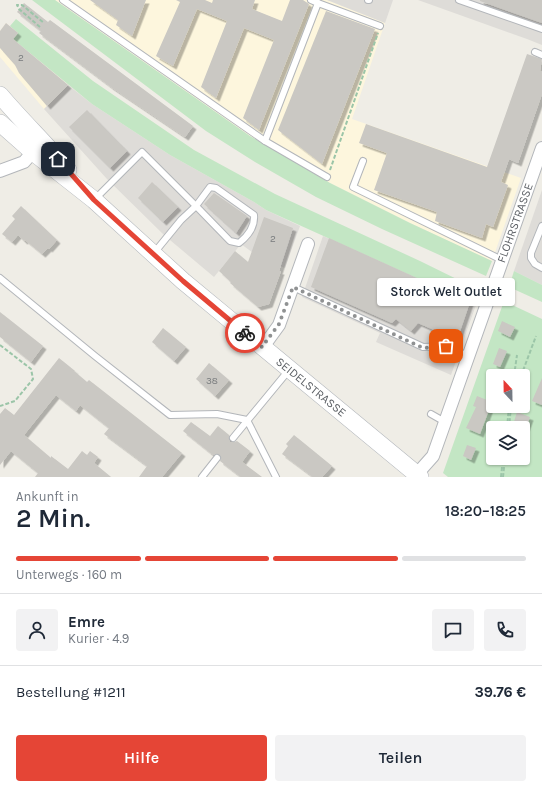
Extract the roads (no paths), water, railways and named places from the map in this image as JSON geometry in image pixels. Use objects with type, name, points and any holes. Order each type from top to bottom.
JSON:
[{"type":"main road","name":"SEIDELSTRASSE","points":[[0,94],[38,146],[152,254],[419,476]]},
{"type":"main road","name":"SEIDELSTRASSE","points":[[0,123],[38,146]]},
{"type":"street","points":[[0,170],[24,162],[38,146]]},
{"type":"street","name":"FLOHRSTRASSE","points":[[419,476],[433,456],[542,148]]},
{"type":"street","points":[[262,347],[279,324],[308,244]]},
{"type":"lane","points":[[63,0],[265,141],[327,177]]},
{"type":"lane","points":[[311,0],[380,26]]},
{"type":"lane","points":[[459,0],[542,29]]},
{"type":"lane","points":[[265,141],[318,3]]},
{"type":"lane","points":[[535,52],[542,55]]},
{"type":"lane","points":[[94,200],[142,152],[196,206],[230,241],[239,243],[246,237],[254,222],[254,215],[216,188],[210,187],[196,206],[181,220],[152,254]]},
{"type":"lane","points":[[363,161],[353,187],[502,260]]},
{"type":"lane","points":[[542,226],[531,253],[531,258],[535,264],[542,268]]},
{"type":"lane","points":[[0,278],[89,352],[170,415],[217,414],[247,420]]},
{"type":"lane","points":[[293,287],[423,348],[446,346],[468,356]]},
{"type":"lane","points":[[233,438],[289,369]]},
{"type":"lane","points":[[431,414],[445,422]]},
{"type":"lane","points":[[247,420],[276,477]]},
{"type":"lane","points":[[202,477],[217,458]]},
{"type":"place","name":"Storck Welt Outlet","points":[[446,346]]}]
